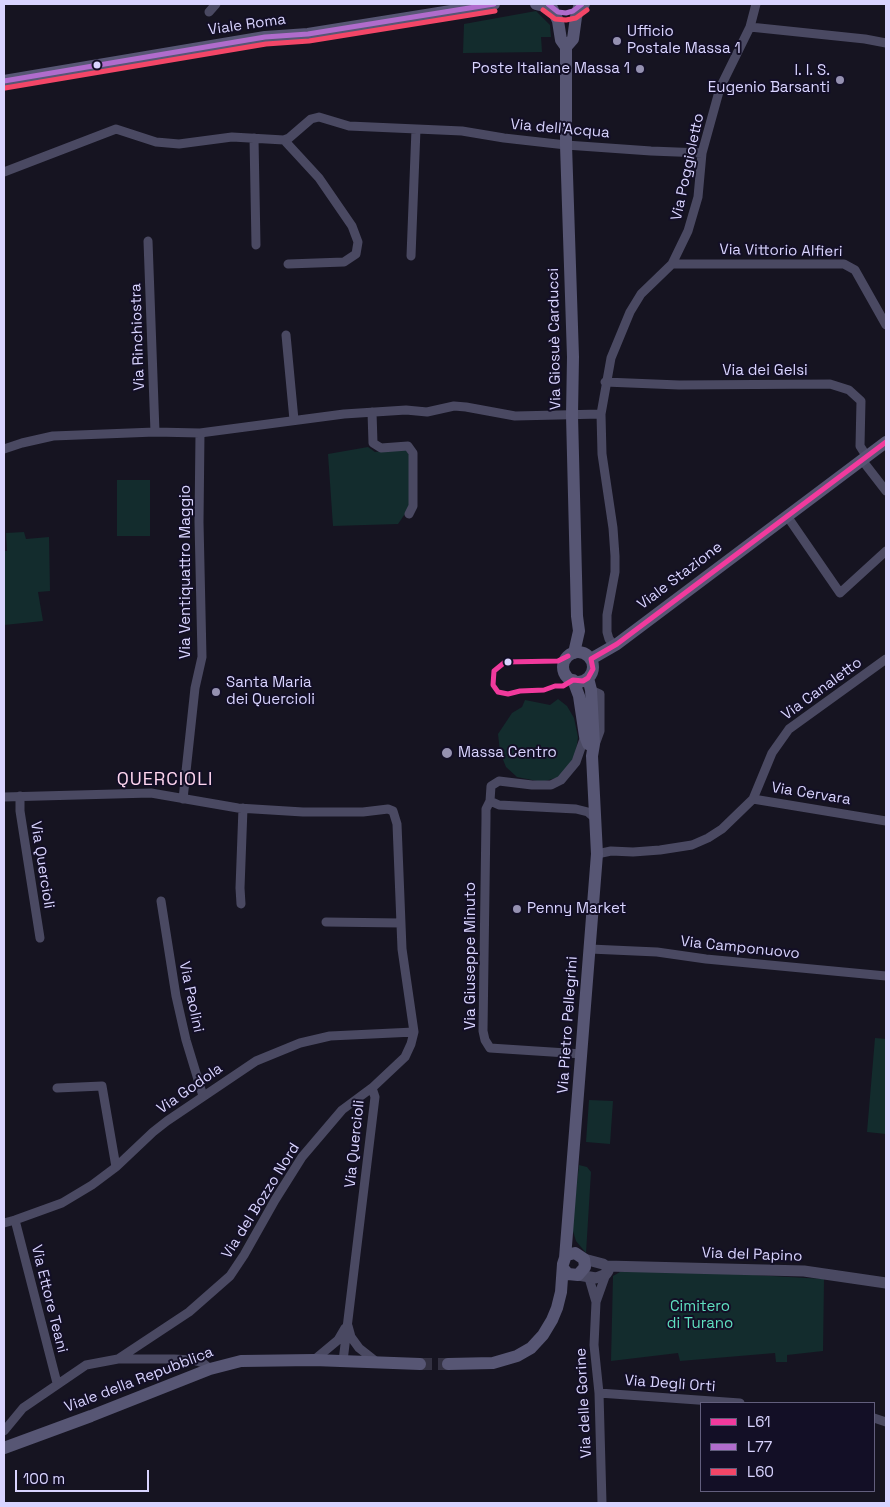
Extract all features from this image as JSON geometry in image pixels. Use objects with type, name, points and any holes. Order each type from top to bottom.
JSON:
[{"type":"main road","name":"Viale Roma","points":[[4,81],[265,37],[308,34],[494,4]]},
{"type":"main road","points":[[523,4],[531,4]]},
{"type":"main road","points":[[536,4],[550,6],[558,12],[566,13],[582,5]]},
{"type":"main road","name":"Via Giosuè Carducci","points":[[566,47],[573,39],[576,16],[582,5]]},
{"type":"main road","name":"Via Giosuè Carducci","points":[[550,6],[558,22],[561,40],[566,47],[566,144],[573,357],[572,415],[577,616],[579,630],[574,653]]},
{"type":"main road","name":"Viale Stazione","points":[[591,659],[614,645],[886,442]]},
{"type":"main road","points":[[590,745],[579,696],[573,680],[566,674],[564,666],[568,656],[574,653],[584,653],[591,659],[593,669],[589,684],[590,745],[596,819]]},
{"type":"main road","points":[[573,680],[589,684]]},
{"type":"main road","name":"Via Pietro Pellegrini","points":[[561,1292],[572,1259],[567,1232],[597,854],[596,819]]},
{"type":"main road","points":[[448,1364],[493,1363],[516,1356],[531,1348],[552,1320],[561,1292],[581,1276],[585,1267],[572,1259],[568,1274],[581,1276]]},
{"type":"main road","name":"Viale della Repubblica","points":[[4,1448],[210,1369],[241,1361],[314,1360],[378,1363]]},
{"type":"main road","points":[[378,1363],[420,1364]]},
{"type":"street","points":[[209,12],[216,4]]},
{"type":"street","name":"Via Poggioletto","points":[[614,645],[609,639],[607,632],[607,615],[615,572],[615,556],[613,528],[602,454],[600,414],[610,358],[630,312],[641,294],[672,264],[688,231],[698,196],[702,153],[720,88],[750,27],[756,4]]},
{"type":"street","points":[[750,27],[865,39],[886,43]]},
{"type":"street","name":"Via dell'Acqua","points":[[286,139],[312,119],[319,117],[349,126],[462,131],[504,138],[566,144],[702,153]]},
{"type":"street","points":[[4,172],[116,129],[156,142],[179,144],[232,137],[286,139],[319,178],[352,226],[358,242],[356,254],[344,262],[288,264]]},
{"type":"street","points":[[411,256],[416,129]]},
{"type":"street","points":[[254,138],[256,245]]},
{"type":"street","name":"Via Rinchiostra","points":[[148,240],[155,432]]},
{"type":"street","name":"Via Vittorio Alfieri","points":[[672,264],[844,264],[855,270],[886,325]]},
{"type":"street","points":[[286,335],[294,420]]},
{"type":"street","name":"Via dei Gelsi","points":[[605,382],[680,385],[830,384],[849,390],[861,401],[860,446],[865,459]]},
{"type":"street","points":[[4,449],[52,436],[155,432],[200,433],[344,414],[406,410],[426,412],[454,406],[466,406],[515,416],[600,414]]},
{"type":"street","points":[[372,412],[373,443],[381,448],[408,446],[413,453],[413,506],[409,514]]},
{"type":"street","name":"Via Ventiquattro Maggio","points":[[183,799],[195,688],[202,657],[199,522],[200,433]]},
{"type":"street","points":[[865,459],[886,491]]},
{"type":"street","points":[[787,516],[840,593],[886,550]]},
{"type":"street","name":"Via Canaletto","points":[[753,799],[772,753],[789,729],[886,659]]},
{"type":"street","name":"Via Giuseppe Minuto","points":[[582,1054],[490,1048],[485,1040],[483,1031],[486,809],[490,801],[491,786],[499,781],[551,785],[561,780],[590,745]]},
{"type":"street","name":"Via Quercioli","points":[[4,798],[151,793],[243,808],[303,812],[363,812],[388,809],[393,811],[397,824],[402,949],[414,1032],[405,1057],[373,1087],[375,1097],[343,1361]]},
{"type":"street","name":"Via Quercioli","points":[[20,796],[20,811],[40,938]]},
{"type":"street","name":"Via Cervara","points":[[597,854],[611,851],[660,850],[692,845],[722,829],[753,799],[886,821]]},
{"type":"street","points":[[490,801],[499,805],[576,809],[588,812],[596,819]]},
{"type":"street","points":[[241,904],[243,808]]},
{"type":"street","name":"Via Paolini","points":[[161,902],[176,996],[186,1040],[203,1096]]},
{"type":"street","points":[[326,922],[401,923]]},
{"type":"street","name":"Via Camponuovo","points":[[590,949],[657,952],[706,959],[886,976]]},
{"type":"street","name":"Via Godola","points":[[4,1223],[62,1203],[116,1168],[153,1132],[256,1061],[300,1043],[330,1036],[414,1032]]},
{"type":"street","points":[[57,1088],[102,1086],[116,1168]]},
{"type":"street","name":"Via del Bozzo Nord","points":[[118,1359],[189,1312],[230,1276],[244,1256],[275,1200],[302,1157],[342,1110],[373,1087]]},
{"type":"street","name":"Via Ettore Teani","points":[[15,1220],[57,1384]]},
{"type":"street","points":[[572,1259],[609,1269]]},
{"type":"street","points":[[581,1276],[596,1278],[609,1269]]},
{"type":"street","points":[[596,1302],[609,1269]]},
{"type":"street","name":"Via del Papino","points":[[609,1269],[804,1271],[886,1283]]},
{"type":"street","points":[[581,1276],[596,1302]]},
{"type":"street","name":"Via delle Gorine","points":[[596,1302],[594,1345],[599,1393],[602,1503]]},
{"type":"street","points":[[347,1324],[351,1337],[360,1348],[378,1363]]},
{"type":"street","name":"Via Quercioli","points":[[314,1360],[338,1340],[347,1324]]},
{"type":"street","points":[[4,1431],[23,1408],[86,1365],[118,1359],[192,1360],[203,1363],[210,1369]]},
{"type":"street","name":"Via Degli Orti","points":[[599,1393],[726,1402]]},
{"type":"green space","points":[[536,11],[550,25],[551,37],[541,37],[542,52],[463,53],[464,24]]},
{"type":"green space","points":[[368,447],[375,452],[406,449],[409,455],[409,508],[398,524],[333,526],[328,454]]},
{"type":"green space","points":[[117,480],[150,480],[150,536],[117,536]]},
{"type":"green space","points":[[24,532],[26,539],[49,537],[50,591],[38,592],[43,621],[4,625],[4,551],[7,551],[6,533]]},
{"type":"green space","points":[[558,699],[567,706],[574,718],[578,737],[576,752],[570,767],[559,777],[542,782],[517,777],[506,767],[500,752],[498,734],[512,713],[522,707],[525,700],[550,705]]},
{"type":"green space","points":[[875,1038],[886,1039],[886,1134],[867,1132]]},
{"type":"green space","points":[[589,1100],[613,1101],[610,1144],[586,1142]]},
{"type":"green space","points":[[579,1165],[587,1167],[591,1172],[586,1253],[576,1241],[572,1228]]},
{"type":"green space","name":"Cimitero di Turano","points":[[620,1272],[702,1272],[824,1279],[823,1351],[787,1355],[787,1362],[776,1362],[775,1353],[680,1361],[678,1353],[611,1361],[613,1276]]},
{"type":"tunnel","points":[[420,1364],[448,1364]]},
{"type":"transit line","name":"L77","points":[[4,81],[265,37],[308,34],[494,4]]},
{"type":"transit line","name":"L77","points":[[548,4],[558,12],[566,13],[573,11],[582,4]]},
{"type":"transit line","name":"L60","points":[[543,10],[555,19],[566,20],[576,18],[587,10]]},
{"type":"transit line","name":"L60","points":[[5,88],[266,44],[309,41],[495,11]]},
{"type":"transit line","name":"L61","points":[[568,656],[558,661],[505,662],[494,671],[493,685],[498,692],[508,694],[520,691],[544,690],[555,686],[563,686],[573,680],[583,681],[588,678],[593,669],[591,659],[617,644],[886,442]]},
{"type":"place","name":"Ufficio Postale Massa 1","points":[[617,41]]},
{"type":"place","name":"Poste Italiane Massa 1","points":[[640,69]]},
{"type":"place","name":"I. I. S. Eugenio Barsanti","points":[[840,80]]},
{"type":"place","name":"Santa Maria dei Quercioli","points":[[216,692]]},
{"type":"place","name":"Massa Centro","points":[[447,753]]},
{"type":"place","name":"Penny Market","points":[[517,909]]},
{"type":"district","name":"QUERCIOLI","points":[[165,780]]}]
